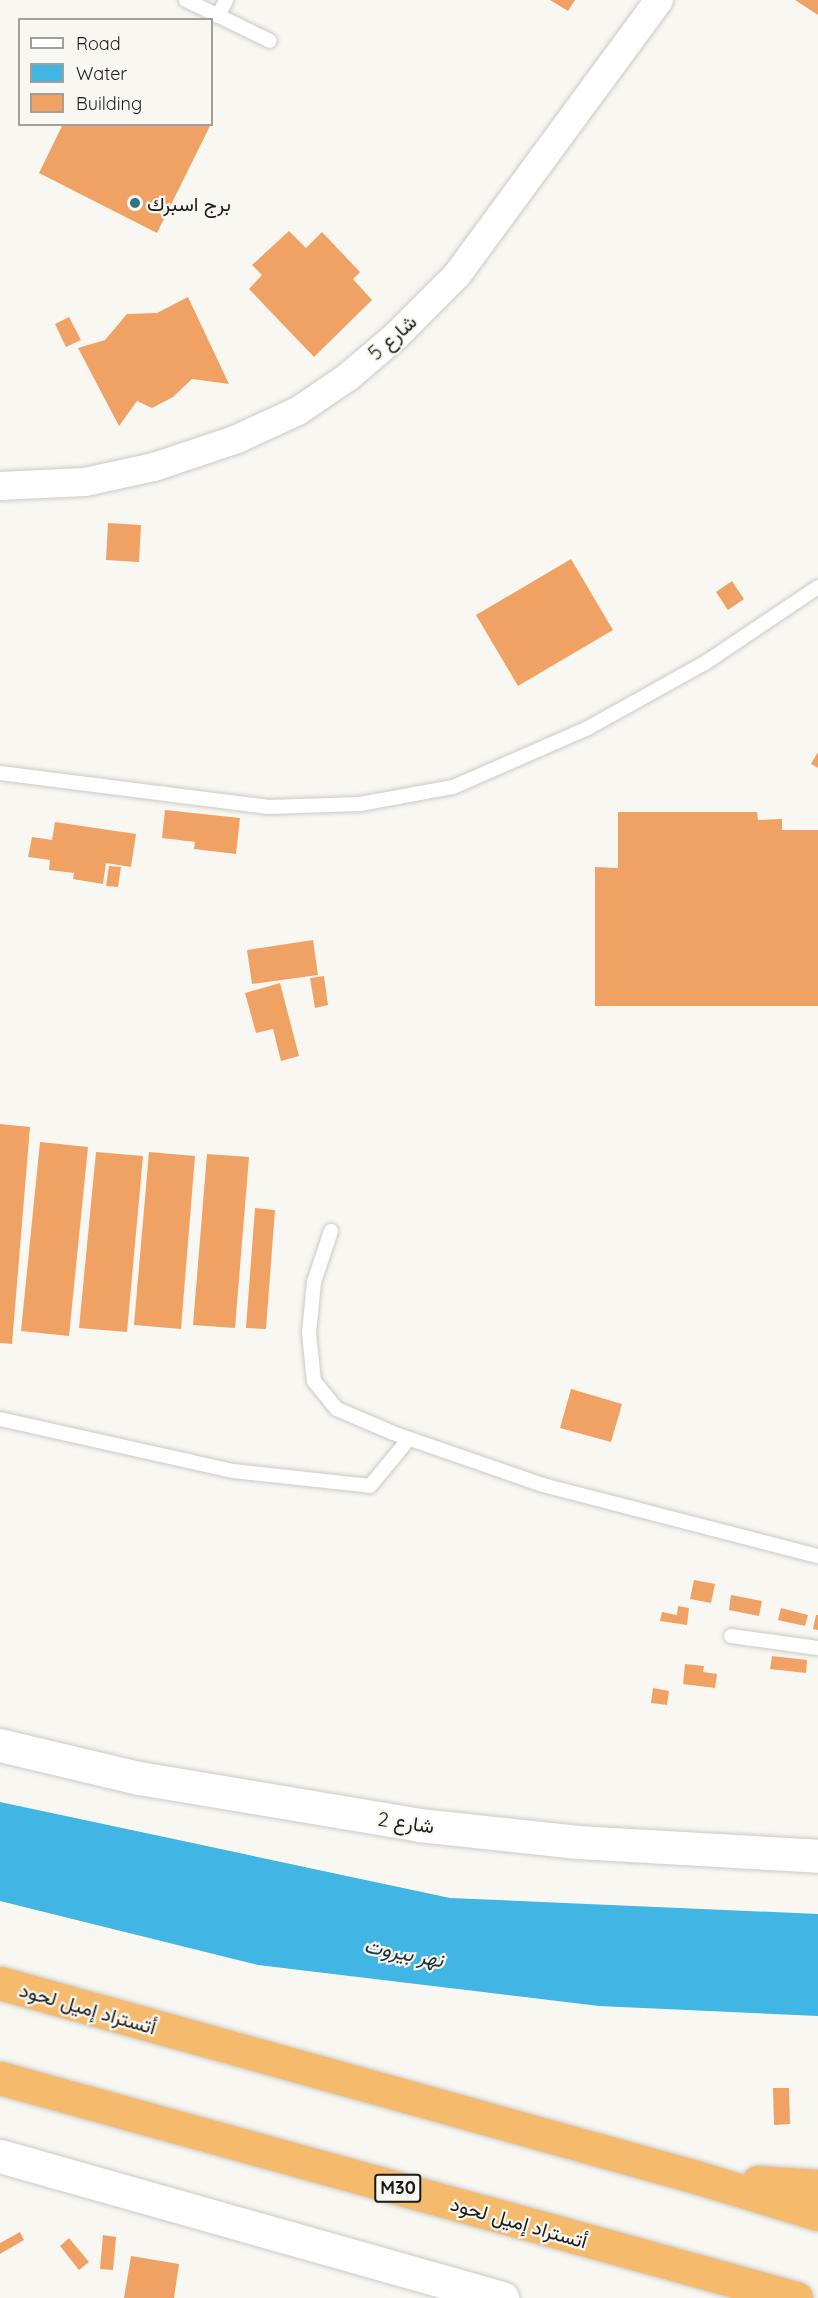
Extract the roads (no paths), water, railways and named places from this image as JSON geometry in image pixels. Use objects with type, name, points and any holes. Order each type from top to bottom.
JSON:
[{"type":"highway","name":"أتستراد إميل لحود","points":[[0,1983],[696,2177]]},
{"type":"highway","name":"أتستراد إميل لحود","points":[[0,2078],[796,2298]]},
{"type":"highway","points":[[696,2177],[818,2186]]},
{"type":"highway","points":[[696,2177],[818,2214]]},
{"type":"highway","points":[[648,2258],[730,2298]]},
{"type":"street","name":"شارع 5","points":[[0,486],[85,482],[154,467],[237,439],[298,411],[348,376],[396,336],[457,275],[658,0]]},
{"type":"street","name":"شارع 2","points":[[0,1745],[139,1778],[419,1825],[578,1842],[818,1856]]},
{"type":"street","points":[[0,2156],[502,2298]]},
{"type":"lane","points":[[186,0],[270,41]]},
{"type":"lane","points":[[219,16],[226,0]]},
{"type":"lane","points":[[0,773],[269,807],[360,804],[453,787],[588,729],[705,663],[818,587]]},
{"type":"lane","points":[[331,1231],[314,1282],[309,1333],[314,1381],[337,1409],[410,1439],[543,1485],[818,1556]]},
{"type":"lane","points":[[0,1419],[233,1471],[370,1486],[410,1439]]},
{"type":"lane","points":[[731,1636],[818,1648]]},
{"type":"water","name":"نهر بيروت","points":[[0,1802],[450,1898],[818,1914],[818,2016],[599,2006],[258,1965],[0,1901]]},
{"type":"place","name":"برج اسبرك","points":[[135,203]]}]
